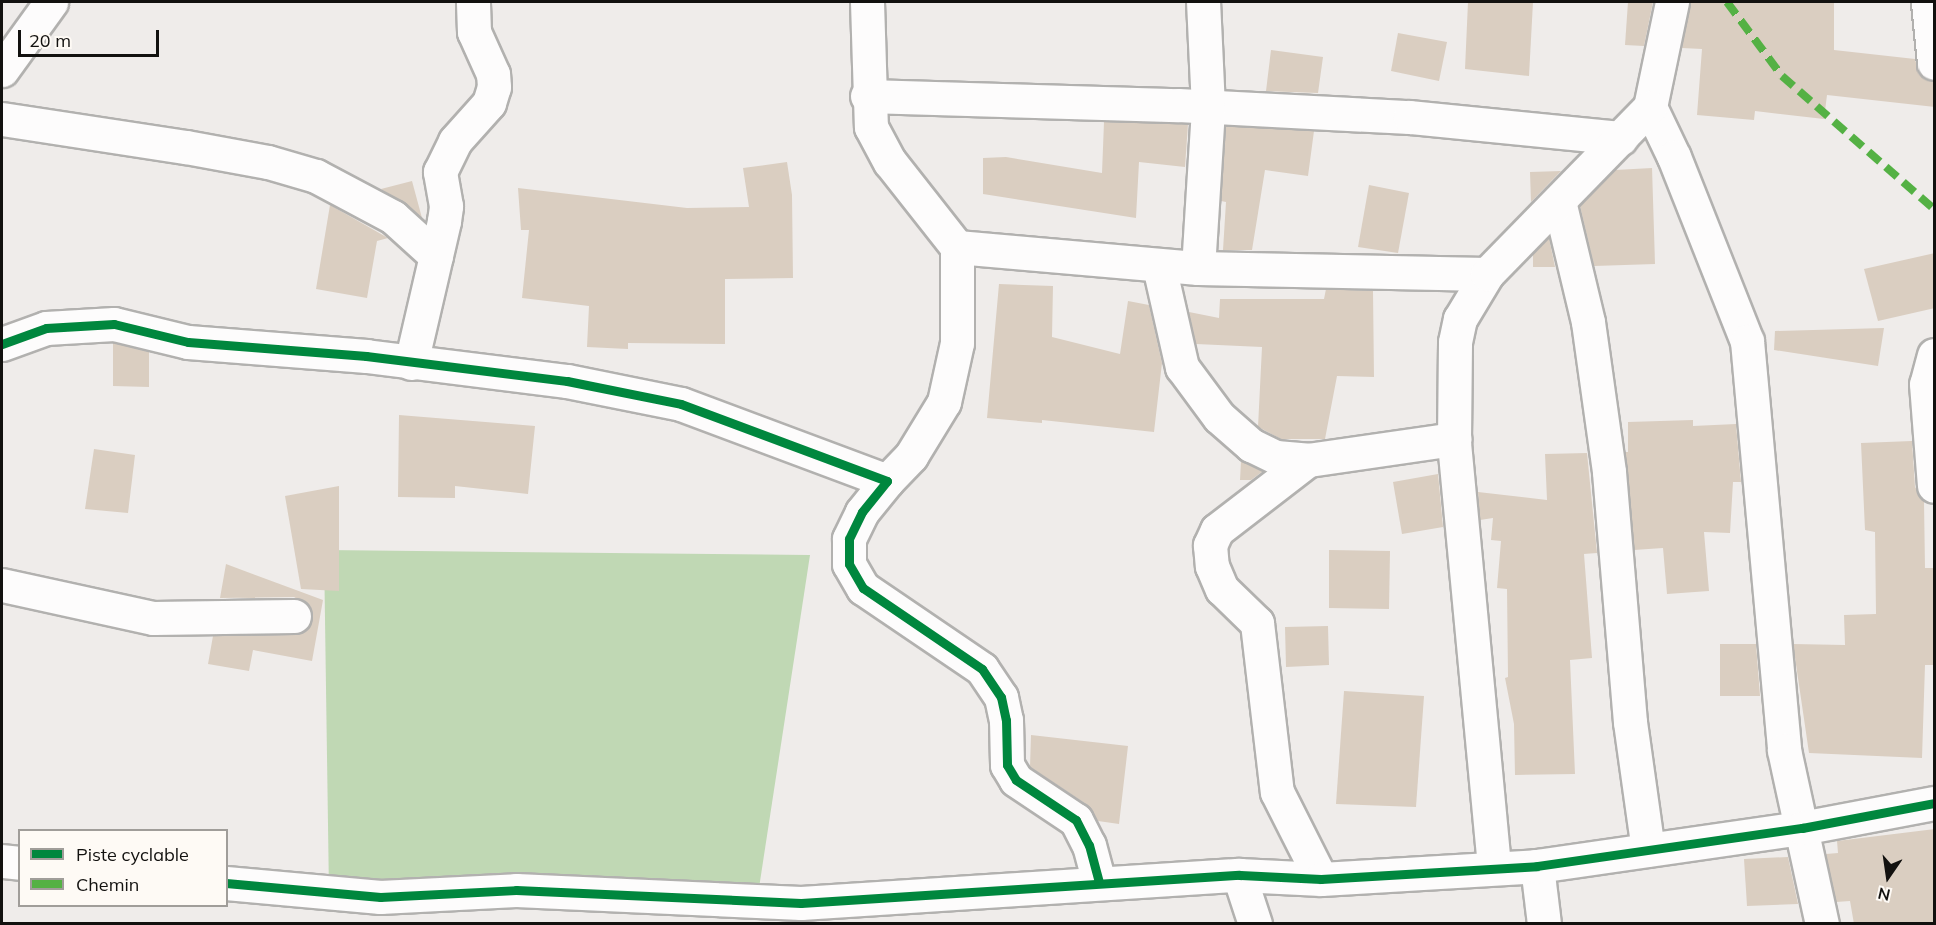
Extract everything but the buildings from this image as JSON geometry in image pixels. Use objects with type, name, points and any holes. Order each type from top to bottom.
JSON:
[{"type":"street","points":[[2,70],[51,2]]},
{"type":"street","points":[[411,363],[446,206],[440,172],[455,141],[489,103],[494,87],[493,74],[474,32],[473,2]]},
{"type":"street","points":[[867,2],[867,96],[871,127],[879,147],[957,247],[957,342],[945,402],[911,456],[862,512],[849,539],[849,564],[871,595],[982,669],[1001,697],[1006,720],[1007,765],[1016,780],[1076,820],[1089,845],[1099,884]]},
{"type":"street","points":[[1197,268],[1208,107],[1203,2]]},
{"type":"street","points":[[1494,866],[1454,439],[1455,342],[1460,319],[1487,274],[1650,107],[1672,2]]},
{"type":"street","points":[[1928,2],[1935,63]]},
{"type":"street","points":[[867,96],[1208,107],[1410,117],[1621,138]]},
{"type":"street","points":[[1650,107],[1674,156],[1747,341],[1784,750],[1822,924]]},
{"type":"street","points":[[2,119],[186,147],[268,162],[316,176],[393,217],[436,256]]},
{"type":"street","points":[[1559,201],[1588,322],[1609,472],[1630,722],[1648,850]]},
{"type":"street","points":[[957,247],[1197,268],[1487,274]]},
{"type":"street","points":[[1159,266],[1182,367],[1199,394],[1251,445],[1276,457],[1308,460],[1454,439]]},
{"type":"street","points":[[2,344],[46,328],[114,324],[188,342],[411,363],[567,381],[681,404],[887,481]]},
{"type":"street","points":[[1935,355],[1926,384],[1935,486]]},
{"type":"street","points":[[1308,460],[1217,530],[1210,545],[1212,566],[1222,589],[1257,623],[1277,792],[1321,879]]},
{"type":"street","points":[[2,585],[153,618],[294,616]]},
{"type":"street","points":[[228,883],[380,897],[516,890],[758,912],[801,903],[1239,875],[1321,879],[1494,866],[1537,866],[1802,828],[1935,803]]},
{"type":"street","points":[[2,861],[18,863]]},
{"type":"street","points":[[1537,866],[1544,924]]},
{"type":"street","points":[[1239,875],[1255,924]]},
{"type":"green space","points":[[324,550],[810,555],[757,901],[329,893]]},
{"type":"marked path","points":[[1727,2],[1782,76],[1934,209]]},
{"type":"cycle path","points":[[2,344],[46,328],[114,324],[188,342],[366,356],[567,381],[681,404],[887,481],[862,512],[849,539],[849,564],[863,588],[982,669],[1001,697],[1006,720],[1007,765],[1016,780],[1076,820],[1089,845],[1099,883]]},
{"type":"cycle path","points":[[228,883],[380,897],[516,890],[801,903],[1239,875],[1321,879],[1537,866],[1802,828],[1934,803]]}]
